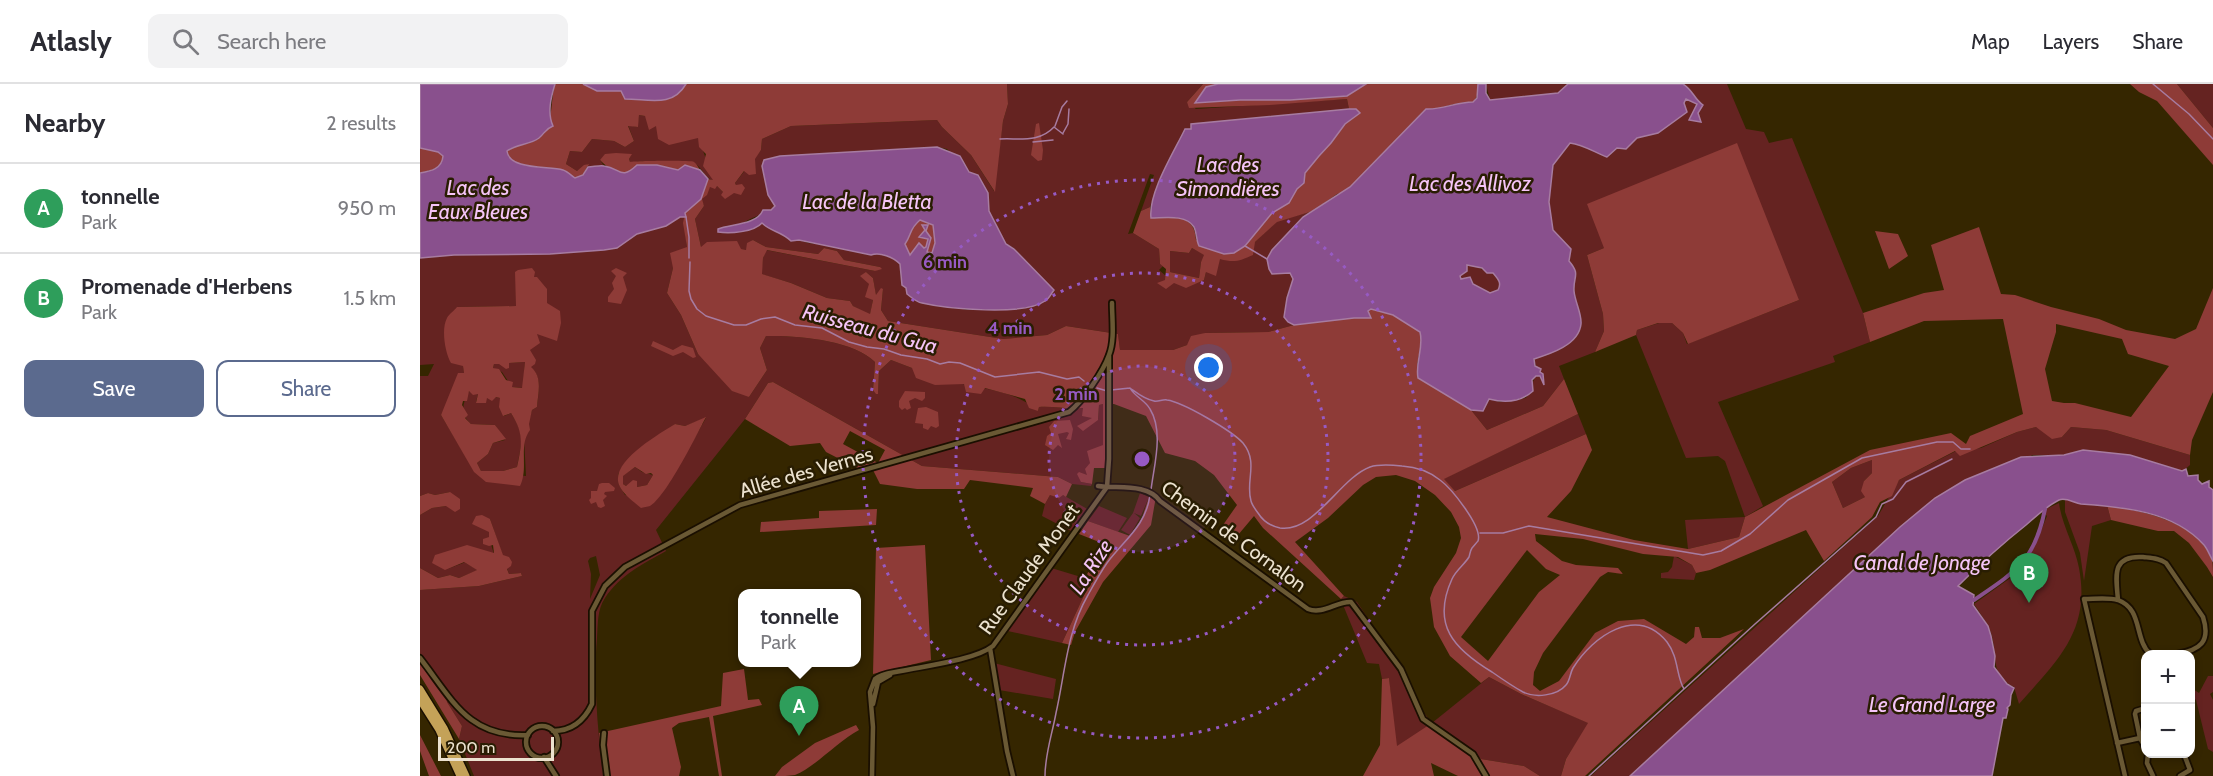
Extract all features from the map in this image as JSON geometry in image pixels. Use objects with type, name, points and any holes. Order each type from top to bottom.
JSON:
[{"type":"highway","points":[[420,689],[444,728],[466,776]]},
{"type":"highway","points":[[420,700],[439,730],[460,776]]},
{"type":"street","name":"Allée des Vernes","points":[[558,740],[564,731],[576,725],[583,718],[593,703],[592,611],[605,586],[625,567],[740,505],[1069,412],[1090,387],[1109,355],[1112,303]]},
{"type":"street","points":[[1107,487],[1109,355]]},
{"type":"street","name":"Chemin de Cornalon","points":[[1098,486],[1135,488],[1151,493],[1314,611],[1343,602],[1352,602],[1401,669],[1423,719],[1473,754],[1486,776]]},
{"type":"street","name":"Rue Claude Monet","points":[[872,776],[872,710],[878,682],[897,672],[956,659],[990,648],[999,639],[1107,487]]},
{"type":"street","points":[[2118,600],[2116,569],[2123,560],[2127,557],[2144,557],[2159,559],[2166,563],[2203,617],[2206,626],[2205,638],[2194,650]]},
{"type":"street","points":[[2125,776],[2084,599],[2118,600],[2135,616],[2142,647],[2145,650]]},
{"type":"street","points":[[990,648],[1013,776]]},
{"type":"street","points":[[420,658],[458,709],[475,723],[489,730],[514,736],[528,735]]},
{"type":"street","points":[[2117,743],[2140,738],[2135,714],[2141,709]]},
{"type":"street","points":[[526,744],[528,735],[540,726],[554,731],[564,731]]},
{"type":"street","points":[[514,736],[526,744],[531,753],[544,757],[550,755],[556,748],[558,740],[554,731]]},
{"type":"street","points":[[604,733],[603,745],[607,776]]},
{"type":"street","points":[[550,755],[550,766]]},
{"type":"street","points":[[544,757],[556,776]]},
{"type":"street","points":[[2148,758],[2147,763],[2153,776]]},
{"type":"street","points":[[2180,776],[2190,770],[2186,758]]},
{"type":"shaded area","points":[[555,84],[583,84],[621,91],[626,99],[639,99],[686,84],[1007,84],[1008,104],[1003,121],[995,192],[971,155],[937,120],[791,126],[762,139],[761,150],[755,159],[756,174],[749,175],[744,171],[735,183],[736,185],[742,184],[745,188],[741,195],[734,193],[725,199],[721,195],[723,192],[717,186],[715,189],[710,187],[707,195],[702,199],[704,206],[695,219],[701,247],[707,242],[737,241],[741,249],[746,250],[747,243],[753,240],[766,247],[818,254],[824,248],[837,251],[844,260],[882,269],[875,271],[767,250],[763,258],[762,274],[827,298],[850,301],[853,306],[870,314],[873,300],[865,297],[869,284],[860,276],[866,272],[873,278],[876,295],[881,288],[883,289],[881,310],[888,321],[1003,339],[1047,335],[1066,326],[1118,334],[1120,350],[1173,350],[1187,345],[1191,336],[1205,333],[1268,332],[1294,325],[1354,317],[1370,318],[1368,311],[1370,309],[1393,315],[1420,332],[1418,378],[1471,410],[1487,430],[1543,406],[1564,379],[1578,414],[1444,479],[1455,491],[1586,434],[1592,450],[1571,491],[1547,517],[1634,540],[1688,549],[1739,537],[1745,517],[1870,450],[1951,433],[1966,444],[1970,436],[2023,414],[2003,319],[1924,321],[1870,342],[1863,313],[1924,293],[1944,290],[1931,245],[1979,227],[2001,294],[2015,295],[2099,319],[2126,330],[2175,339],[2196,329],[2213,288],[2213,392],[2192,440],[2190,455],[2106,430],[2071,427],[2062,437],[2052,439],[2036,427],[2017,432],[1960,456],[1955,451],[1899,480],[1892,496],[1880,502],[1872,517],[1824,561],[1806,530],[1710,570],[1696,573],[1692,565],[1678,557],[1643,554],[1583,539],[1535,534],[1536,541],[1562,561],[1576,565],[1618,568],[1623,574],[1608,572],[1600,577],[1543,653],[1534,672],[1533,685],[1540,691],[1559,681],[1595,633],[1618,621],[1644,619],[1686,644],[1694,637],[1695,627],[1699,627],[1702,638],[1720,638],[1744,629],[1585,776],[1561,776],[1566,759],[1588,723],[1521,694],[1489,677],[1481,683],[1450,656],[1434,627],[1430,598],[1434,587],[1456,553],[1461,538],[1459,527],[1451,512],[1435,495],[1415,481],[1396,475],[1376,477],[1363,485],[1328,518],[1295,542],[1344,596],[1341,599],[1263,528],[1254,516],[1238,535],[1223,525],[1237,505],[1214,475],[1195,461],[1165,453],[1146,416],[1114,404],[1108,404],[1105,468],[1094,468],[1092,484],[1081,482],[1077,474],[1079,472],[1087,475],[1085,469],[1090,463],[1087,451],[1103,445],[1103,404],[1099,405],[1098,420],[1083,431],[1077,426],[1092,418],[1082,416],[1083,408],[1039,407],[1038,411],[1029,408],[1025,399],[985,388],[981,394],[966,392],[964,384],[935,385],[916,378],[912,368],[891,360],[879,371],[878,394],[876,394],[873,390],[875,362],[866,355],[824,340],[778,336],[766,336],[760,348],[767,370],[749,397],[732,391],[698,354],[681,315],[667,293],[673,268],[670,253],[687,247],[683,223],[685,213],[701,199],[708,179],[713,180],[703,166],[706,154],[699,147],[698,138],[669,145],[658,139],[656,126],[649,130],[645,116],[639,115],[638,127],[628,126],[634,141],[625,147],[614,141],[592,139],[582,152],[570,151],[566,164],[577,171],[589,164],[582,176],[575,178],[563,170],[514,162],[506,152],[538,139],[547,128]],"holes":[[[2056,324],[2122,339],[2128,354],[2169,366],[2131,417],[2075,403],[2052,401],[2045,369],[2056,332]],[[1872,460],[1872,473],[1864,481],[1861,491],[1865,497],[1843,508],[1832,482],[1851,468]],[[1527,550],[1546,569],[1560,575],[1539,592],[1488,661],[1461,637]]]},
{"type":"shaded area","points":[[1007,84],[1203,84],[1187,102],[1196,109],[1347,99],[1349,109],[1192,124],[1191,129],[1186,129],[1163,174],[1150,207],[1141,211],[1154,175],[1150,174],[1128,234],[1133,233],[1159,249],[1160,264],[1163,266],[1159,270],[1174,283],[1204,280],[1206,272],[1220,258],[1255,242],[1277,221],[1313,211],[1303,217],[1272,250],[1276,274],[1290,273],[1293,279],[1284,316],[1294,325],[1268,332],[1205,333],[1187,345],[1173,350],[1120,350],[1118,334],[1066,326],[1047,335],[1003,339],[888,321],[881,310],[883,289],[876,296],[873,278],[866,272],[873,300],[870,315],[853,306],[850,301],[827,298],[761,274],[766,250],[875,271],[880,267],[844,260],[837,251],[824,248],[818,254],[766,247],[753,240],[746,250],[701,247],[695,219],[704,206],[701,199],[710,187],[717,186],[723,192],[736,185],[735,183],[761,150],[762,139],[791,126],[937,120],[971,155],[994,191],[1003,121],[1008,104]],"holes":[[[937,147],[947,149],[988,193],[989,211],[1006,244],[1015,249],[1032,307],[966,310],[920,303],[901,279],[900,263],[882,254],[857,248],[799,240],[791,241],[762,223],[734,231],[748,220],[775,207],[763,173],[764,160],[780,156]]]},
{"type":"shaded area","points":[[1203,84],[1218,84],[1206,88],[1195,103],[1347,96],[1366,84],[1478,84],[1477,96],[1473,102],[1435,111],[1418,122],[1344,192],[1337,194],[1313,211],[1277,222],[1255,242],[1253,255],[1237,261],[1220,259],[1216,276],[1206,272],[1204,280],[1186,288],[1174,283],[1166,289],[1157,283],[1165,280],[1166,269],[1160,264],[1159,249],[1133,233],[1141,211],[1150,207],[1151,218],[1174,217],[1187,221],[1195,231],[1196,240],[1245,246],[1272,213],[1289,202],[1304,183],[1305,173],[1345,123],[1360,113],[1356,109],[1349,109],[1347,99],[1189,108],[1187,102]],"holes":[[[1192,248],[1204,255],[1199,278],[1170,272],[1170,251],[1189,253]]]},
{"type":"shaded area","points":[[1486,84],[1568,84],[1558,93],[1490,100]]},
{"type":"shaded area","points":[[1683,84],[1727,84],[1746,129],[1764,132],[1769,143],[1792,138],[1863,313],[1870,342],[1833,356],[1835,362],[1718,402],[1763,506],[1745,517],[1725,461],[1718,456],[1686,458],[1636,335],[1637,330],[1659,323],[1672,323],[1683,333],[1687,344],[1799,300],[1604,248],[1587,255],[1603,314],[1604,331],[1595,352],[1559,366],[1564,379],[1543,406],[1487,430],[1471,410],[1483,411],[1489,399],[1500,402],[1526,398],[1536,375],[1540,376],[1534,359],[1569,343],[1579,331],[1581,324],[1574,292],[1575,273],[1568,261],[1571,249],[1553,230],[1549,202],[1553,165],[1570,143],[1608,156],[1618,148],[1626,149],[1637,138],[1658,133],[1686,98],[1697,104],[1691,91]],"holes":[[[1697,105],[1700,122],[1695,111]]]},
{"type":"shaded area","points":[[2130,84],[2177,84],[2213,128],[2213,165],[2157,101],[2139,92]]},
{"type":"shaded area","points":[[2177,84],[2213,84],[2213,128]]},
{"type":"shaded area","points":[[639,115],[645,116],[657,126],[698,137],[714,181],[693,163],[644,161],[630,163],[631,155],[600,160],[604,166],[588,167],[588,164],[577,171],[566,164],[570,151],[582,152],[592,139],[614,141],[625,147],[634,141],[628,125],[637,127]]},
{"type":"shaded area","points":[[1039,123],[1043,150],[1042,160],[1038,161],[1031,155],[1036,124]]},
{"type":"shaded area","points":[[1737,143],[1799,300],[1688,344],[1683,333],[1672,323],[1658,323],[1637,330],[1636,335],[1595,352],[1604,331],[1603,314],[1587,255],[1604,248],[1587,204]]},
{"type":"shaded area","points":[[420,148],[438,152],[443,156],[441,164],[420,173]]},
{"type":"shaded area","points":[[605,154],[632,154],[630,162],[694,162],[700,170],[637,165],[629,173],[622,174],[609,168],[600,160]]},
{"type":"shaded area","points":[[680,217],[686,217],[684,223],[687,247],[673,268],[667,293],[681,315],[698,354],[749,397],[767,370],[760,348],[766,336],[778,336],[824,340],[866,355],[875,362],[873,390],[878,393],[879,371],[891,360],[945,379],[1012,396],[1038,411],[1039,407],[1084,408],[1089,416],[1098,420],[1099,405],[1103,404],[1103,445],[1090,463],[1087,476],[1081,482],[1092,484],[1091,486],[1072,484],[1058,477],[922,466],[773,382],[768,383],[745,419],[656,530],[666,551],[625,576],[602,603],[598,622],[596,690],[603,776],[474,776],[459,739],[462,726],[447,702],[446,695],[420,664],[420,590],[479,586],[522,576],[521,573],[509,574],[490,519],[489,538],[494,554],[489,553],[465,562],[478,570],[459,578],[450,575],[438,578],[420,568],[420,515],[432,508],[446,506],[450,492],[435,495],[428,493],[420,496],[420,376],[428,376],[434,364],[420,365],[420,258],[454,255],[550,254],[617,248],[637,234],[666,226]],"holes":[[[532,268],[532,275],[547,303],[530,350],[530,367],[537,375],[539,391],[537,407],[532,410],[524,437],[526,476],[475,472],[441,415],[464,373],[458,307],[516,306]],[[706,418],[656,500],[625,495],[619,485],[618,474],[675,424],[685,426]],[[596,556],[600,575],[590,599],[591,574],[588,561]]]},
{"type":"shaded area","points":[[920,220],[933,225],[935,244],[932,253],[927,252],[931,238],[926,231],[928,225],[922,237],[929,239],[926,247],[910,256],[904,245],[914,226]]},
{"type":"shaded area","points":[[1875,231],[1898,234],[1908,256],[1889,269]]},
{"type":"shaded area","points":[[1192,248],[1205,255],[1201,262],[1199,278],[1170,272],[1170,251],[1189,253]]},
{"type":"shaded area","points":[[1467,265],[1493,273],[1498,279],[1498,290],[1490,293],[1473,284],[1472,280],[1461,279]]},
{"type":"shaded area","points":[[532,268],[535,272],[534,277],[537,277],[547,289],[547,303],[560,311],[561,323],[557,341],[537,334],[540,343],[530,350],[536,360],[531,367],[537,376],[539,391],[537,407],[532,410],[530,430],[526,436],[524,472],[520,486],[486,482],[474,472],[441,415],[458,373],[464,373],[463,366],[451,363],[447,353],[444,334],[447,318],[457,307],[516,306],[515,272]],"holes":[[[525,362],[522,388],[512,387],[513,382],[506,380],[499,369],[493,368],[494,364],[499,364],[506,369],[509,368],[509,363]],[[469,391],[473,395],[478,394],[476,403],[486,403],[487,398],[492,401],[496,397],[500,398],[499,407],[503,416],[511,413],[521,439],[517,467],[503,471],[481,471],[477,463],[488,454],[493,443],[506,439],[495,425],[471,424],[465,418],[468,415],[462,405],[463,401],[467,401]]]},
{"type":"shaded area","points":[[616,268],[627,273],[623,277],[627,290],[621,304],[608,302],[608,297],[614,289],[612,283],[616,276],[611,271]]},
{"type":"shaded area","points":[[653,341],[673,350],[682,345],[693,348],[696,357],[693,358],[683,352],[673,356],[651,346]]},
{"type":"shaded area","points":[[525,362],[523,388],[512,387],[502,372],[493,368],[494,364]]},
{"type":"shaded area","points":[[773,382],[922,466],[1058,477],[1072,484],[1066,497],[1063,495],[1059,498],[1050,495],[1045,504],[1030,496],[1033,488],[970,480],[964,489],[917,489],[880,484],[871,466],[859,469],[826,452],[820,443],[790,446],[745,419],[768,383]],"holes":[[[850,431],[885,450],[878,463],[843,444]]]},
{"type":"shaded area","points":[[469,391],[478,394],[476,402],[491,397],[500,398],[504,416],[511,413],[519,427],[521,438],[517,467],[503,471],[481,471],[477,463],[488,454],[493,443],[505,440],[495,425],[471,424],[467,420],[463,409]]},
{"type":"shaded area","points":[[905,391],[925,392],[925,398],[922,401],[915,398],[909,401],[911,408],[902,410],[899,407],[899,401]]},
{"type":"shaded area","points":[[926,407],[938,412],[939,426],[936,428],[931,426],[928,430],[923,428],[923,424],[915,423],[918,408]]},
{"type":"shaded area","points":[[1578,414],[1586,434],[1455,491],[1443,479]]},
{"type":"shaded area","points":[[706,417],[664,491],[650,506],[641,508],[620,487],[618,478],[621,469],[627,459],[657,435],[675,424],[685,426]],"holes":[[[635,467],[646,474],[653,475],[647,485],[637,487],[637,481],[633,480],[626,486],[623,484],[623,476]]]},
{"type":"shaded area","points":[[1070,420],[1073,429],[1071,440],[1066,439],[1069,433],[1067,432],[1058,434],[1062,448],[1058,445],[1053,450],[1045,445],[1047,436],[1051,433],[1049,427],[1054,421]]},
{"type":"shaded area","points":[[2036,427],[2062,437],[2071,427],[2106,430],[2190,455],[2190,465],[2183,471],[2130,455],[2083,450],[2064,455],[2032,455],[1630,776],[1591,776],[1878,516],[1899,480],[1956,451],[1981,448],[2017,432]]},
{"type":"shaded area","points":[[1872,460],[1872,473],[1864,481],[1865,497],[1843,508],[1832,482],[1851,468]]},
{"type":"shaded area","points":[[635,467],[653,475],[647,485],[637,487],[637,481],[626,486],[623,484],[622,476]]},
{"type":"shaded area","points":[[609,483],[615,488],[614,491],[605,492],[607,496],[603,500],[605,506],[601,508],[596,502],[591,504],[589,500],[591,491],[597,491],[599,484]]},
{"type":"shaded area","points":[[450,492],[460,499],[460,509],[455,512],[446,506],[432,508],[420,515],[420,496],[428,493],[435,495]]},
{"type":"shaded area","points":[[1140,493],[1149,497],[1141,516],[1134,513],[1140,518],[1130,535],[1121,530],[1133,513]]},
{"type":"shaded area","points":[[1150,494],[1155,498],[1151,525],[1103,582],[1075,632],[1071,645],[1062,643],[1091,580],[1085,578],[1109,546],[1079,534],[1088,521],[1130,536],[1142,518]]},
{"type":"shaded area","points":[[1050,495],[1063,495],[1089,510],[1073,532],[1042,516]]},
{"type":"shaded area","points":[[2065,499],[2077,503],[2107,505],[2111,520],[2092,526],[2084,581],[2080,553],[2065,512]]},
{"type":"shaded area","points":[[2059,503],[2079,568],[2080,610],[2068,644],[2019,704],[2014,687],[2001,677],[1996,664],[1991,633],[1974,604],[2016,574],[2035,546],[2047,516],[2046,509]]},
{"type":"shaded area","points":[[2107,505],[2167,520],[2193,535],[2212,559],[2213,577],[2189,543],[2174,531],[2158,531],[2111,520]]},
{"type":"shaded area","points":[[1099,506],[1127,518],[1118,532],[1088,521]]},
{"type":"shaded area","points":[[877,509],[876,525],[760,532],[761,522],[819,518],[819,511]]},
{"type":"shaded area","points":[[482,515],[490,519],[503,555],[509,557],[512,562],[507,569],[509,574],[521,573],[522,576],[479,586],[420,590],[420,568],[438,578],[450,575],[459,578],[477,570],[464,562],[445,570],[432,563],[435,555],[467,545],[494,553],[493,545],[483,544],[483,539],[489,537],[489,532],[472,524],[476,516]]},
{"type":"shaded area","points":[[1745,517],[1739,537],[1688,549],[1685,520]]},
{"type":"shaded area","points":[[925,545],[931,660],[873,674],[876,548]]},
{"type":"shaded area","points":[[1674,556],[1692,565],[1696,573],[1694,580],[1661,578],[1661,573],[1668,572],[1672,567]]},
{"type":"shaded area","points":[[1048,567],[1091,580],[1062,643],[1003,630]]},
{"type":"shaded area","points":[[1344,596],[1357,602],[1402,669],[1421,709],[1432,723],[1489,677],[1521,694],[1589,723],[1566,759],[1561,776],[1540,776],[1524,766],[1481,759],[1461,741],[1396,747],[1389,678],[1382,679],[1379,664],[1367,663],[1341,600]]},
{"type":"shaded area","points":[[994,663],[1056,679],[1053,699],[999,690]]},
{"type":"shaded area","points":[[420,664],[446,695],[447,702],[462,726],[459,739],[420,675]]},
{"type":"shaded area","points":[[744,669],[748,700],[759,699],[762,705],[713,716],[722,776],[719,776],[709,717],[679,723],[672,728],[681,767],[679,776],[603,776],[599,733],[721,706],[723,673]]},
{"type":"shaded area","points":[[2208,676],[2213,676],[2213,692],[2210,694],[2213,700],[2213,752],[2208,749],[2195,699],[2195,690],[2199,693]]},
{"type":"shaded area","points":[[1389,678],[1397,746],[1432,723],[1461,741],[1481,759],[1524,766],[1540,776],[1458,776],[1431,763],[1434,776],[1363,776],[1380,745],[1382,679]]},
{"type":"shaded area","points":[[856,725],[859,730],[802,772],[795,775],[775,776],[782,767],[815,743]]},
{"type":"shaded area","points":[[420,735],[441,776],[429,776],[420,751]]},
{"type":"water","name":"Lac des Eaux Bleues","points":[[420,84],[555,84],[550,110],[553,126],[535,140],[507,151],[509,157],[514,161],[530,166],[563,170],[575,178],[583,175],[588,167],[610,167],[624,173],[637,165],[657,165],[678,170],[685,165],[700,170],[708,179],[701,199],[685,213],[686,217],[680,217],[666,226],[637,234],[617,248],[550,254],[454,255],[420,258],[420,173],[438,167],[443,156],[438,152],[420,148]]},
{"type":"water","points":[[583,84],[686,84],[674,96],[651,101],[625,99],[621,91],[597,91]]},
{"type":"water","points":[[1218,84],[1366,84],[1347,96],[1195,103],[1206,87]]},
{"type":"water","name":"Lac des Allivoz","points":[[1478,84],[1486,84],[1486,93],[1490,100],[1558,93],[1568,84],[1683,84],[1703,105],[1698,113],[1701,122],[1689,120],[1697,104],[1686,99],[1684,103],[1687,112],[1658,133],[1637,138],[1626,149],[1617,148],[1607,157],[1570,143],[1553,165],[1549,202],[1553,230],[1571,249],[1569,261],[1576,273],[1574,291],[1581,324],[1575,338],[1563,348],[1534,359],[1535,366],[1541,369],[1540,372],[1543,374],[1544,385],[1540,376],[1536,376],[1532,380],[1533,391],[1528,395],[1512,401],[1489,399],[1483,411],[1471,410],[1418,378],[1420,332],[1393,315],[1371,309],[1368,311],[1371,318],[1294,325],[1288,322],[1284,317],[1293,279],[1290,273],[1272,274],[1267,259],[1272,250],[1303,217],[1350,187],[1426,109],[1473,102],[1477,98]],"holes":[[[1467,265],[1482,268],[1496,277],[1499,283],[1498,290],[1490,293],[1473,284],[1470,277],[1461,279],[1460,276],[1467,271]]]},
{"type":"water","name":"Lac des Simondières","points":[[1356,109],[1360,113],[1345,124],[1305,173],[1304,183],[1297,189],[1289,203],[1272,213],[1245,246],[1234,253],[1224,254],[1199,246],[1194,227],[1186,220],[1151,218],[1151,208],[1158,185],[1185,129],[1191,129],[1191,124]]},
{"type":"water","name":"Lac de la Bletta","points":[[937,147],[960,156],[969,172],[978,175],[988,193],[989,211],[1006,244],[1014,249],[1054,290],[1045,301],[1035,306],[1021,308],[985,310],[934,305],[918,302],[907,294],[906,288],[902,285],[900,264],[886,256],[799,240],[791,241],[762,223],[742,232],[718,232],[718,229],[755,219],[763,210],[771,210],[775,206],[768,195],[762,166],[764,160],[780,156]],"holes":[[[920,220],[933,225],[935,243],[932,253],[927,252],[931,238],[926,231],[928,225],[922,225],[925,230],[919,237],[928,239],[926,247],[924,248],[919,243],[910,255],[905,244],[914,226]]]},
{"type":"water","name":"Canal de Jonage","points":[[2083,450],[2130,455],[2182,471],[2186,469],[2188,476],[2198,475],[2198,480],[2202,484],[2209,481],[2209,487],[2213,490],[2213,561],[2204,545],[2192,534],[2163,518],[2130,509],[2081,504],[2062,499],[2050,505],[1966,578],[1958,586],[1974,595],[1973,605],[1988,626],[1991,636],[1995,656],[1994,667],[2007,684],[2014,688],[2006,718],[2003,718],[1992,776],[1630,776],[1900,527],[1935,498],[1965,480],[2021,457],[2064,455]]},
{"type":"waterway","points":[[2153,84],[2189,114],[2213,139]]},
{"type":"waterway","points":[[1055,126],[1062,107],[1067,101]]},
{"type":"waterway","points":[[1063,133],[1068,124],[1069,109]]},
{"type":"waterway","points":[[1000,139],[1036,138],[1054,127],[1063,134]]},
{"type":"waterway","points":[[1033,142],[1053,140]]},
{"type":"waterway","name":"Ruisseau du Gua","points":[[686,217],[689,258]]},
{"type":"waterway","points":[[1245,246],[1267,259]]},
{"type":"waterway","name":"Ruisseau du Gua","points":[[690,262],[689,291],[697,309],[706,316],[734,325],[746,325],[775,317],[795,325],[822,328],[849,342],[867,347],[927,359],[940,364],[960,363],[995,377],[1039,372],[1067,379],[1079,377],[1084,381]]},
{"type":"waterway","name":"Ruisseau du Gua","points":[[1097,388],[1107,391]]},
{"type":"waterway","name":"La Rize","points":[[1130,388],[1150,409],[1154,418],[1157,449],[1151,490]]},
{"type":"waterway","name":"Ruisseau du Gua","points":[[1111,390],[1130,388],[1150,400],[1174,402],[1207,418],[1237,438],[1248,450],[1250,458],[1249,486],[1252,504],[1265,521],[1276,527],[1292,527],[1304,522],[1316,514],[1348,482],[1370,467],[1377,465],[1407,467],[1422,470],[1436,477],[1465,508],[1478,535],[1478,541],[1454,576],[1446,595],[1445,623],[1457,645],[1467,654],[1523,692],[1546,695],[1562,689],[1573,668],[1592,645],[1616,629],[1629,626],[1642,626],[1655,631],[1667,642],[1674,654],[1684,689]]},
{"type":"waterway","points":[[1480,533],[1503,533],[1529,526],[1703,555],[1721,551],[1750,534],[1788,500],[1862,458],[1937,442],[1953,442],[1961,449],[1970,449]]},
{"type":"waterway","points":[[1589,776],[1876,517],[1882,504],[1893,499],[1906,482],[1952,459]]},
{"type":"waterway","name":"La Rize","points":[[1045,776],[1047,752],[1075,623],[1102,571],[1139,524],[1148,506],[1150,495]]},
{"type":"waterway","points":[[1974,600],[2021,564],[2035,541],[2045,509]]},
{"type":"place","name":"Promenade d'Herbens","points":[[2029,603]]},
{"type":"place","name":"tonnelle","points":[[799,736]]},
{"type":"water label","name":"Le Grand Large","points":[[1932,705]]}]
